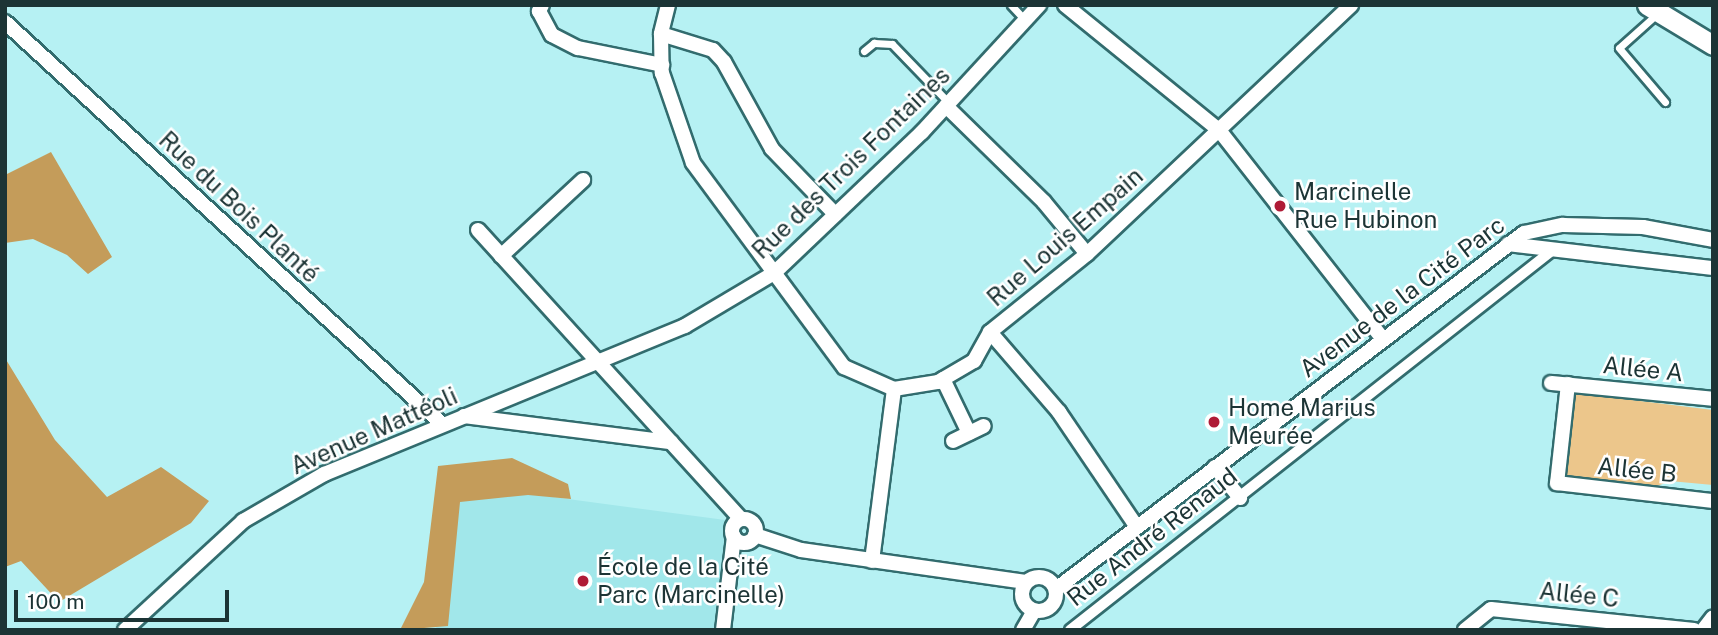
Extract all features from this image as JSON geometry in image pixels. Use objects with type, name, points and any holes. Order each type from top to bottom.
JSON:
[{"type":"main road","points":[[1653,9],[1713,45]]},
{"type":"street","points":[[542,5],[540,11],[552,35],[578,48],[662,65]]},
{"type":"street","points":[[668,5],[662,34],[662,65],[670,108],[693,163],[844,367],[894,389],[872,561]]},
{"type":"street","name":"Rue des Trois Fontaines","points":[[598,361],[685,326],[774,273],[948,104],[1039,5]]},
{"type":"street","points":[[1065,5],[1219,130],[1383,340]]},
{"type":"street","name":"Rue Louis Empain","points":[[894,389],[943,379],[974,360],[990,332],[1087,254],[1351,5]]},
{"type":"street","name":"Rue du Bois Planté","points":[[5,22],[442,425]]},
{"type":"street","points":[[662,34],[713,50],[772,149],[835,215]]},
{"type":"street","points":[[948,104],[1044,202],[1087,254]]},
{"type":"street","points":[[501,256],[583,180]]},
{"type":"street","name":"Avenue de la Cité Parc","points":[[1056,589],[1524,233],[1563,225],[1643,227],[1713,240]]},
{"type":"street","points":[[478,230],[741,519],[754,525],[755,536]]},
{"type":"street","points":[[1508,244],[1713,268]]},
{"type":"street","name":"Rue André Renaud","points":[[1070,630],[1555,249]]},
{"type":"street","points":[[990,332],[1059,412],[1137,527]]},
{"type":"street","name":"Avenue Mattéoli","points":[[125,630],[243,521],[324,474],[598,361]]},
{"type":"street","points":[[943,379],[969,433]]},
{"type":"street","name":"Allée A","points":[[1551,383],[1713,399]]},
{"type":"street","name":"Allée A","points":[[1557,483],[1568,384]]},
{"type":"street","points":[[463,416],[671,442]]},
{"type":"street","points":[[953,441],[984,426]]},
{"type":"street","points":[[1215,467],[1240,498]]},
{"type":"street","name":"Allée B","points":[[1557,483],[1713,501]]},
{"type":"street","points":[[723,630],[733,527],[741,519]]},
{"type":"street","points":[[734,537],[744,542],[755,536],[801,550],[1026,582],[1040,576],[1056,589],[1053,604],[1034,611],[1023,630]]},
{"type":"street","points":[[1026,582],[1022,599],[1034,611]]},
{"type":"street","name":"Allée C","points":[[1465,630],[1491,609],[1694,630]]},
{"type":"street","points":[[1703,630],[1713,617]]},
{"type":"lane","points":[[1010,5],[1025,20]]},
{"type":"lane","points":[[1653,9],[1619,48],[1665,102]]},
{"type":"lane","points":[[864,51],[883,41],[892,44],[948,104]]},
{"type":"shaded area","points":[[51,152],[112,257],[88,274],[67,255],[33,239],[5,243],[5,175]]},
{"type":"shaded area","points":[[5,358],[55,440],[107,497],[161,467],[209,501],[191,523],[59,602],[21,561],[5,567]]},
{"type":"shaded area","points":[[1567,392],[1713,410],[1713,485],[1670,481],[1652,488],[1566,479],[1558,467]]},
{"type":"shaded area","points":[[512,458],[568,484],[571,499],[528,495],[460,502],[448,626],[400,630],[424,582],[438,466]]},
{"type":"shaded area","name":"École de la Cité Parc (Marcinelle)","points":[[455,484],[725,520],[729,533],[717,630],[436,630]]},
{"type":"place","name":"Marcinelle Rue Hubinon","points":[[1280,206]]},
{"type":"place","name":"Home Marius Meurée","points":[[1214,422]]},
{"type":"place","name":"École de la Cité Parc (Marcinelle)","points":[[583,581]]}]
